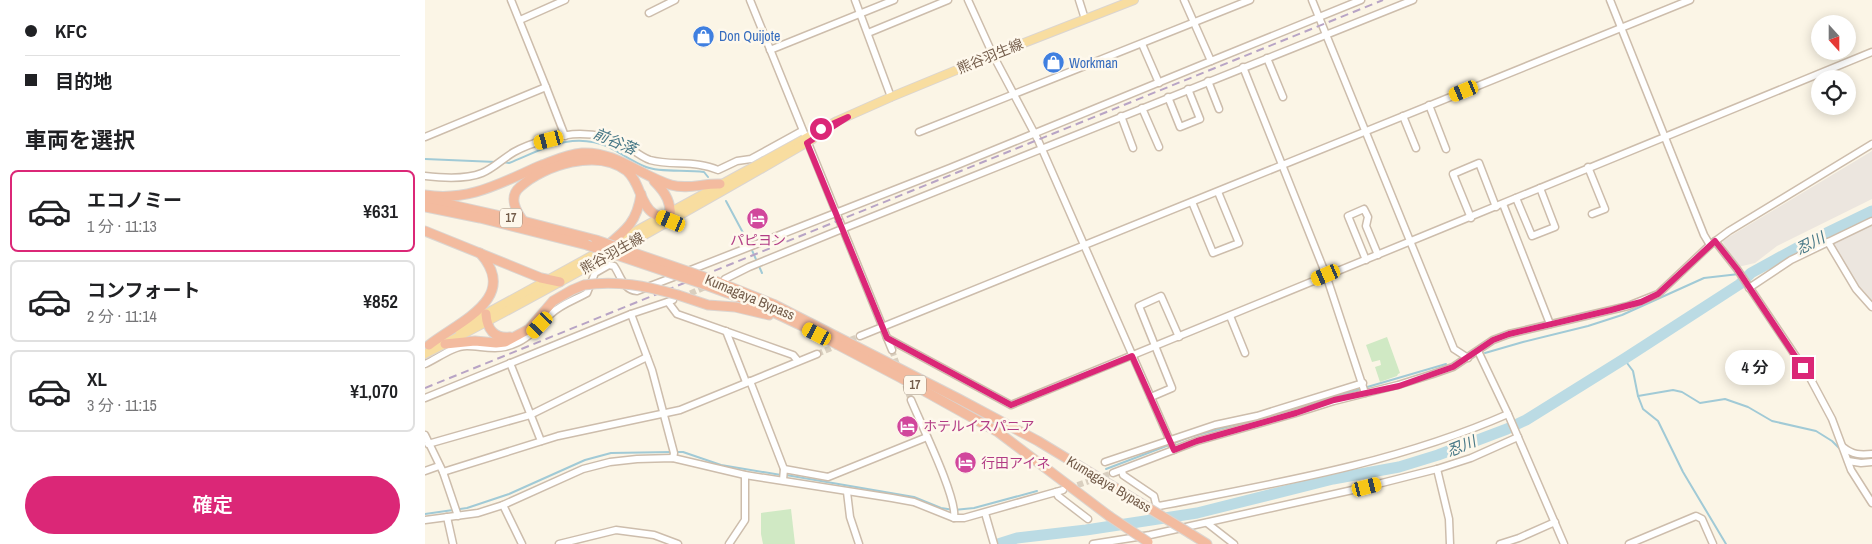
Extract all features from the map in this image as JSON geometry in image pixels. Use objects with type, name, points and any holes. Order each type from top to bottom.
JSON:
[{"type":"highway","points":[[425,195],[450,196],[478,192],[497,186],[555,160],[582,153],[610,157],[652,179],[673,186],[686,188],[720,184]]},
{"type":"highway","points":[[523,221],[514,206],[515,192],[534,177],[562,164],[586,160],[616,166],[627,172],[637,184],[648,208],[661,217],[671,217],[670,203],[664,190],[652,179]]},
{"type":"highway","points":[[603,249],[634,220],[639,210],[641,193]]},
{"type":"highway","name":"Kumagaya Bypass","points":[[425,200],[523,221],[596,240],[713,280],[773,304],[1038,441],[1207,544]]},
{"type":"highway","name":"Kumagaya Bypass","points":[[425,207],[480,218],[587,245],[751,302],[800,325],[901,378],[998,432],[1109,516],[1149,543]]},
{"type":"highway","points":[[425,231],[541,278],[560,282]]},
{"type":"highway","points":[[427,346],[463,322],[482,306],[490,295],[494,284],[493,272],[490,264],[480,253]]},
{"type":"highway","points":[[445,344],[475,341],[496,343],[518,337],[529,329],[553,301],[584,285],[602,282],[617,282],[655,289],[673,299],[748,309],[800,325]]},
{"type":"highway","points":[[486,318],[491,331],[498,337],[518,337]]},
{"type":"main road","name":"熊谷羽生線","points":[[671,217],[720,184],[805,137],[891,96],[1134,0]]},
{"type":"main road","name":"熊谷羽生線","points":[[427,346],[560,282],[805,137]]},
{"type":"main road","name":"熊谷羽生線","points":[[425,354],[445,344],[549,279],[661,217]]},
{"type":"street","points":[[511,0],[565,136]]},
{"type":"street","points":[[520,20],[565,0]]},
{"type":"street","points":[[649,13],[675,0]]},
{"type":"street","points":[[750,0],[891,350]]},
{"type":"street","points":[[855,0],[891,96]]},
{"type":"street","points":[[770,50],[894,0]]},
{"type":"street","points":[[868,34],[948,0]]},
{"type":"street","points":[[968,0],[993,55],[1041,148],[1172,445]]},
{"type":"street","points":[[1079,0],[1085,19]]},
{"type":"street","points":[[1185,0],[1211,61]]},
{"type":"street","points":[[919,132],[1250,0]]},
{"type":"street","points":[[1312,0],[1454,349],[1468,358]]},
{"type":"street","points":[[425,364],[457,348],[466,346],[504,348],[529,337],[551,314],[564,304],[587,293],[595,273],[609,265],[614,266],[626,288],[637,291],[836,213],[1361,0]]},
{"type":"street","points":[[725,279],[842,228],[1413,0]]},
{"type":"street","points":[[1610,0],[1704,235],[1737,269],[1809,376],[1832,419],[1851,470],[1872,503]]},
{"type":"street","points":[[860,336],[1690,0]]},
{"type":"street","points":[[1143,44],[1159,82]]},
{"type":"street","points":[[887,338],[1011,405],[1326,275],[1471,218],[1665,135],[1872,52]]},
{"type":"street","points":[[1267,58],[1283,97]]},
{"type":"street","points":[[1243,67],[1326,275],[1364,388]]},
{"type":"street","points":[[1208,81],[1219,109]]},
{"type":"street","points":[[425,137],[546,87]]},
{"type":"street","points":[[1167,97],[1180,127],[1200,119],[1188,89]]},
{"type":"street","points":[[1429,105],[1447,149]]},
{"type":"street","points":[[1143,108],[1159,147]]},
{"type":"street","points":[[1121,116],[1133,148]]},
{"type":"street","points":[[1403,116],[1416,148]]},
{"type":"street","points":[[425,176],[441,178],[480,174],[496,166],[513,152],[534,144],[580,134],[604,136],[621,143],[648,159],[708,166],[717,170],[737,161],[751,159],[805,137]]},
{"type":"street","points":[[1113,473],[1215,425],[1364,388],[1399,386],[1453,367],[1493,340],[1509,334],[1628,306],[1658,294],[1713,243],[1747,220],[1869,146]]},
{"type":"street","points":[[1471,218],[1453,174],[1479,163],[1550,324]]},
{"type":"street","points":[[1588,167],[1605,209],[1592,214]]},
{"type":"street","points":[[1516,198],[1532,236],[1555,227],[1540,188]]},
{"type":"street","points":[[1192,202],[1213,253],[1239,243],[1218,192]]},
{"type":"street","points":[[1366,260],[1348,216],[1364,209],[1367,216],[1366,226],[1379,255]]},
{"type":"street","points":[[1748,286],[1791,260],[1872,221]]},
{"type":"street","points":[[1828,242],[1856,289],[1872,306]]},
{"type":"street","points":[[1151,397],[1172,388],[1139,306],[1161,296],[1179,337]]},
{"type":"street","points":[[425,398],[631,314],[673,299],[677,314],[793,355],[798,361]]},
{"type":"street","points":[[631,314],[665,414],[674,453],[673,458]]},
{"type":"street","points":[[1230,316],[1245,353]]},
{"type":"street","points":[[726,331],[784,470],[783,480]]},
{"type":"street","points":[[1478,351],[1508,414],[1564,544]]},
{"type":"street","points":[[425,471],[441,469],[580,431],[681,410],[817,354]]},
{"type":"street","points":[[429,444],[530,414],[647,357]]},
{"type":"street","points":[[510,363],[541,441]]},
{"type":"street","points":[[1105,462],[1172,445],[1197,441],[1364,388]]},
{"type":"street","points":[[911,400],[946,484],[955,514]]},
{"type":"street","points":[[1121,470],[1123,475],[1154,496],[1156,504],[1159,506],[1271,485],[1414,450],[1456,436],[1508,414]]},
{"type":"street","points":[[425,435],[441,469],[457,513]]},
{"type":"street","points":[[784,470],[828,477],[927,437]]},
{"type":"street","points":[[1093,544],[1107,543],[1207,523],[1367,487],[1471,458],[1518,437]]},
{"type":"street","points":[[1836,440],[1851,453],[1857,455],[1872,454]]},
{"type":"street","points":[[425,520],[447,518],[457,513],[478,513],[503,505],[583,469],[597,465],[637,459],[673,458],[745,475],[914,502],[955,514],[973,517],[1059,491],[1058,496],[1088,519]]},
{"type":"street","points":[[1848,461],[1872,462]]},
{"type":"street","points":[[1437,469],[1449,519],[1450,544]]},
{"type":"street","points":[[729,544],[745,520],[745,475]]},
{"type":"street","points":[[847,492],[849,518],[859,544]]},
{"type":"street","points":[[503,505],[522,544]]},
{"type":"street","points":[[985,513],[994,544]]},
{"type":"street","points":[[1629,544],[1696,516],[1702,519],[1713,544]]},
{"type":"street","points":[[447,518],[453,544]]},
{"type":"street","points":[[1500,544],[1555,522]]},
{"type":"street","points":[[1207,523],[1234,544]]},
{"type":"street","points":[[559,544],[617,530],[654,535],[678,544]]},
{"type":"shaded area","points":[[1872,151],[1872,199],[1777,246],[1755,263],[1738,267],[1722,241]]},
{"type":"shaded area","points":[[1872,225],[1872,304],[1864,291],[1858,288],[1832,243]]},
{"type":"green space","points":[[1387,337],[1400,373],[1397,376],[1380,382],[1375,367],[1381,365],[1380,360],[1372,362],[1366,345]]},
{"type":"green space","points":[[791,509],[795,544],[763,544],[761,513]]},
{"type":"waterway","name":"前谷落","points":[[503,162],[509,163],[558,144],[582,141],[609,147],[636,163],[652,169],[704,172],[708,177]]},
{"type":"waterway","name":"前谷落","points":[[425,159],[496,162]]},
{"type":"waterway","name":"前谷落","points":[[726,201],[749,244]]},
{"type":"waterway","name":"忍川","points":[[998,544],[1017,538],[1086,530],[1197,513],[1333,479],[1399,467],[1438,455],[1507,429],[1526,420],[1624,359],[1740,284],[1751,273],[1804,244],[1872,211]]},
{"type":"waterway","name":"前谷落","points":[[751,248],[762,273]]},
{"type":"waterway","name":"忍川","points":[[1744,274],[1751,273]]},
{"type":"waterway","points":[[1485,353],[1588,326],[1622,315],[1704,278],[1739,274]]},
{"type":"waterway","points":[[1624,359],[1633,371],[1638,396],[1643,409],[1658,421],[1683,472],[1726,544]]},
{"type":"waterway","points":[[1275,414],[1446,364]]},
{"type":"waterway","points":[[1638,396],[1673,390],[1682,392],[1700,403],[1725,399],[1748,407],[1772,421],[1816,431],[1832,441],[1841,450]]},
{"type":"waterway","points":[[1106,469],[1190,437],[1252,420]]},
{"type":"waterway","points":[[425,514],[467,508],[509,494],[585,460],[611,453],[672,452]]},
{"type":"waterway","points":[[677,452],[683,452],[721,465],[781,475]]},
{"type":"waterway","points":[[1848,457],[1872,458]]},
{"type":"waterway","points":[[786,475],[914,497],[941,508],[954,510],[974,508],[1037,491]]},
{"type":"tunnel","points":[[682,297],[710,285]]},
{"type":"tunnel","points":[[817,354],[860,336]]},
{"type":"tunnel","points":[[892,350],[898,368]]},
{"type":"tunnel","points":[[902,377],[911,400]]},
{"type":"tunnel","points":[[1069,488],[1113,473]]},
{"type":"railway","points":[[425,388],[1383,0]]},
{"type":"place","name":"Don Quijote","points":[[703,36]]},
{"type":"place","name":"Workman","points":[[1053,63]]},
{"type":"place","name":"パピヨン","points":[[758,218]]},
{"type":"place","name":"ホテルイスパニア","points":[[907,426]]},
{"type":"place","name":"行田アイネ","points":[[965,463]]},
{"type":"route","points":[[821,129],[848,117],[807,143],[887,338],[1011,405],[1132,356],[1174,450],[1197,441],[1296,413],[1334,400],[1399,386],[1453,367],[1493,340],[1509,334],[1641,302],[1658,294],[1715,241],[1737,269],[1803,368]]}]
